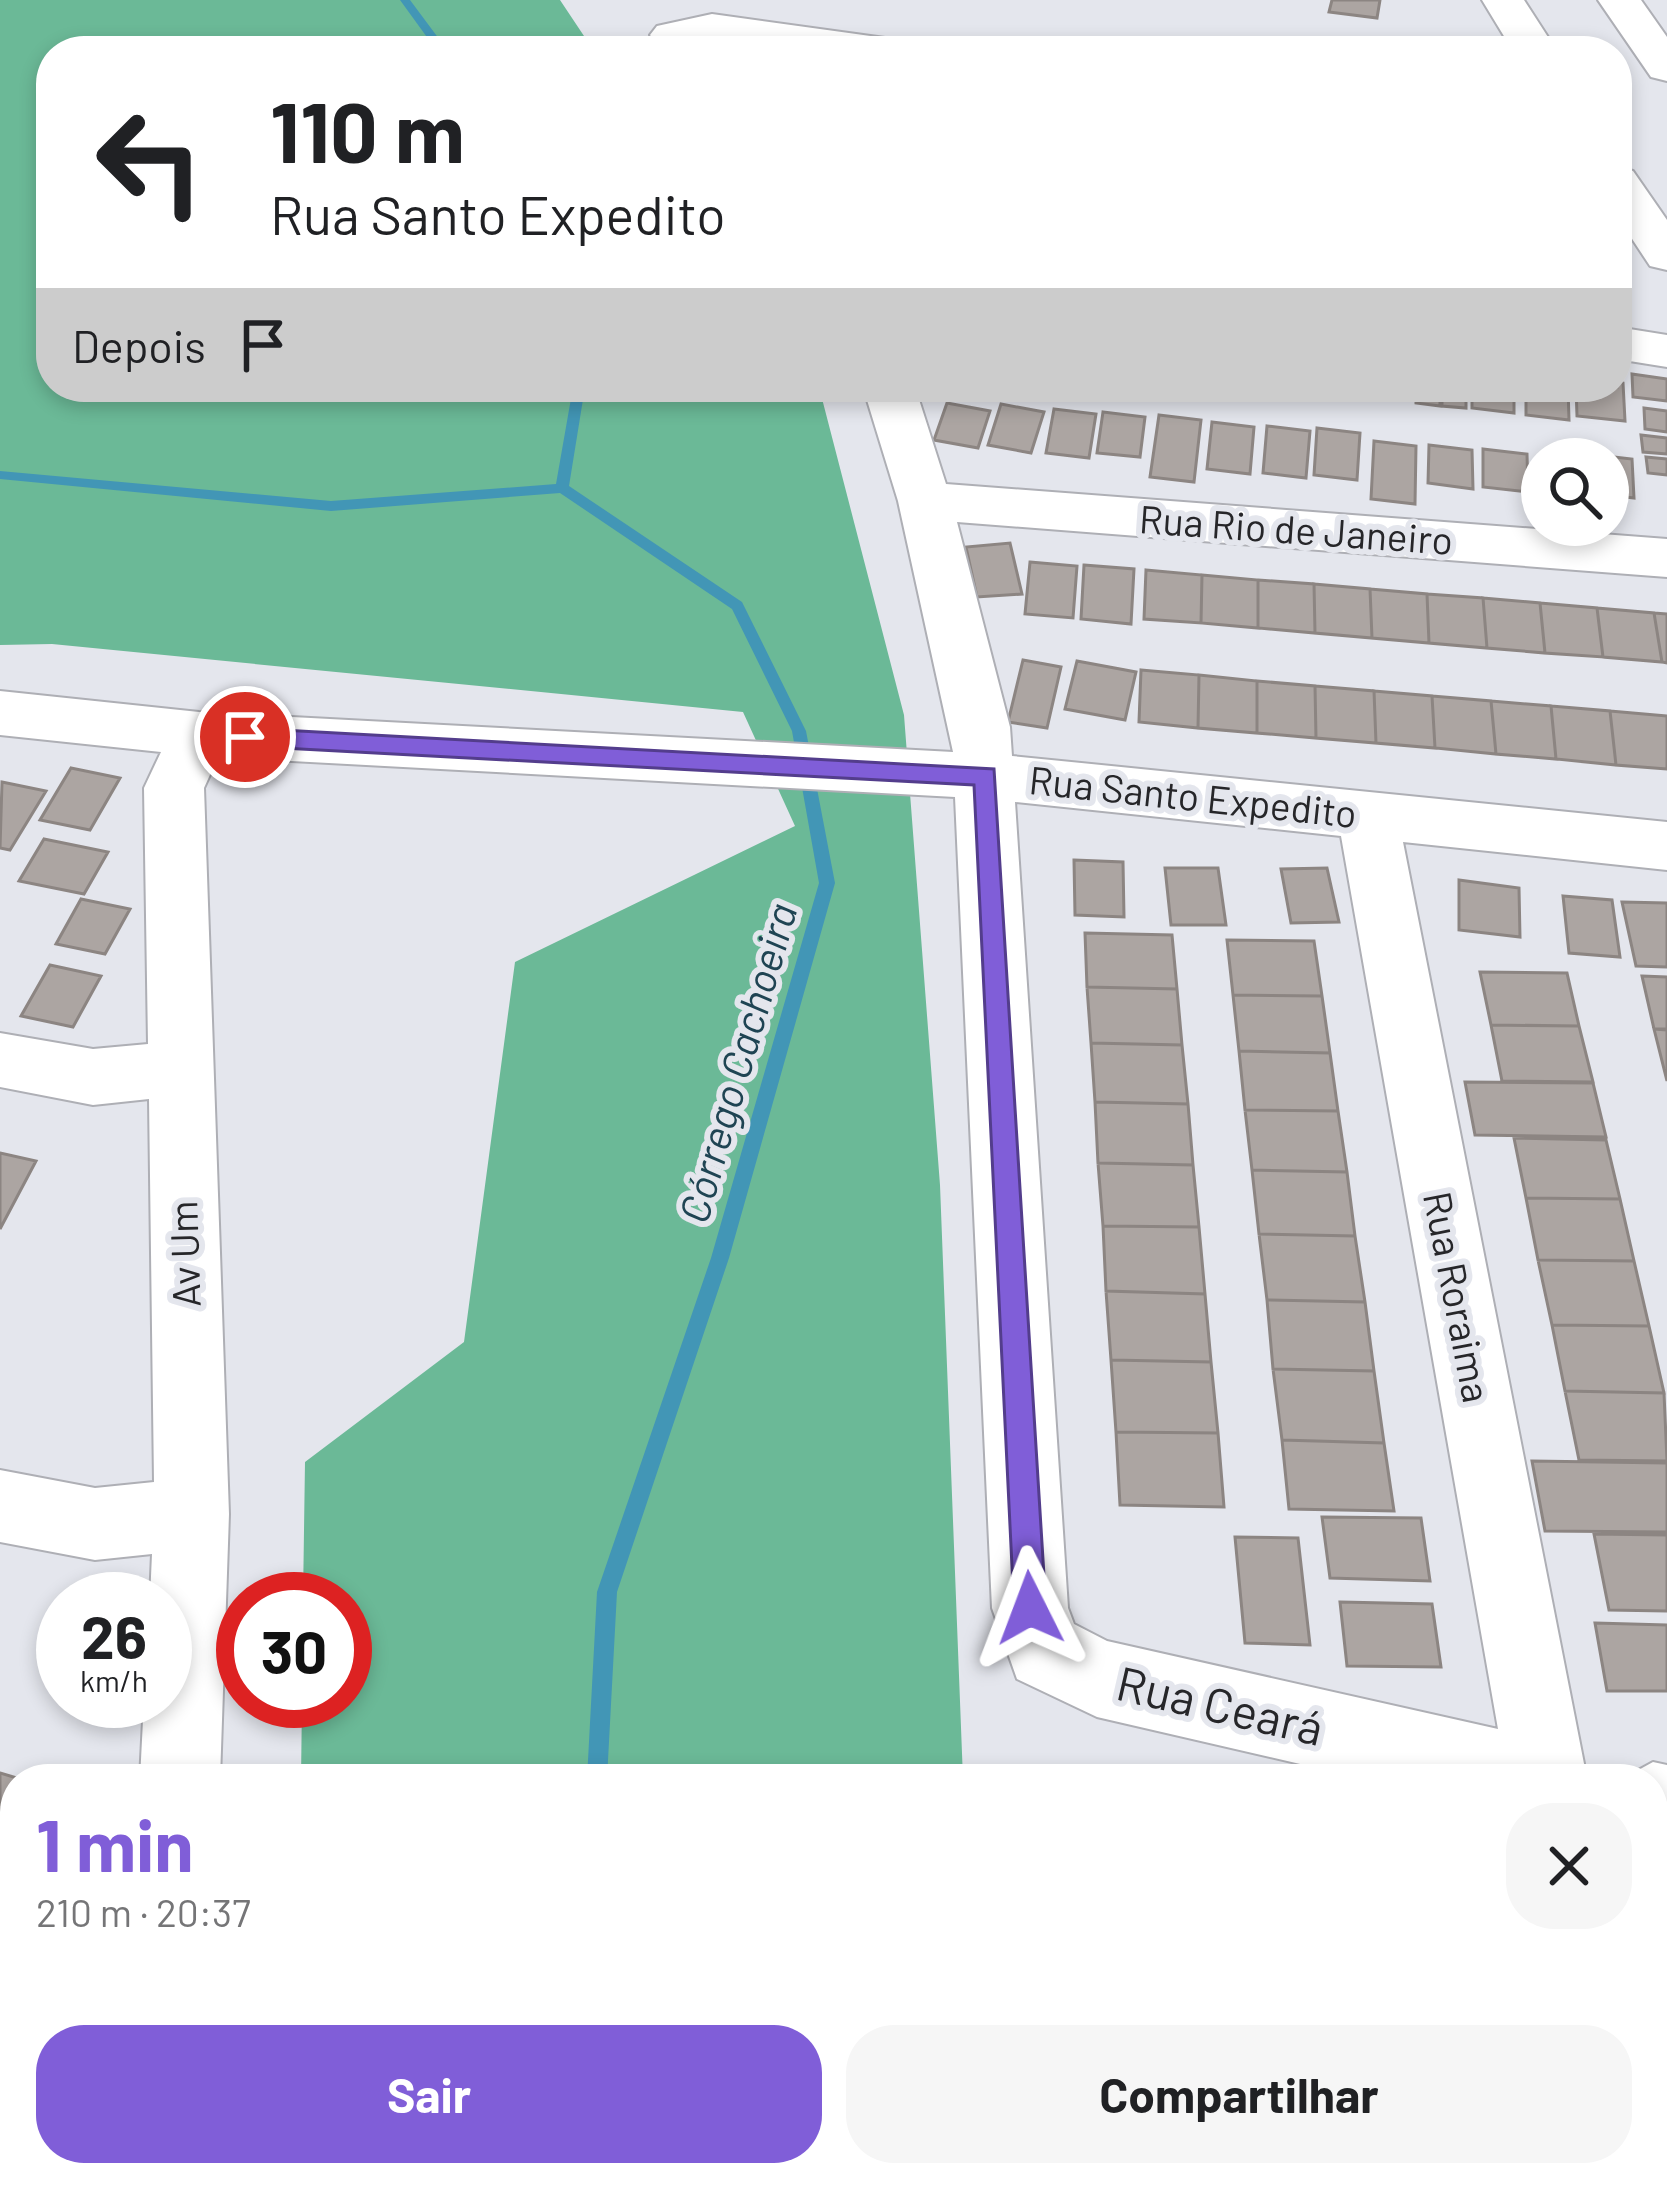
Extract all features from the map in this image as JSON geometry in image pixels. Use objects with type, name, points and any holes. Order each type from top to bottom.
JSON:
[{"type":"street","points":[[1503,0],[1526,36]]},
{"type":"street","points":[[1619,0],[1667,68]]},
{"type":"street","points":[[672,28],[712,27],[777,36]]},
{"type":"street","points":[[1632,203],[1667,255]]},
{"type":"street","points":[[1632,345],[1667,351]]},
{"type":"street","points":[[895,402],[925,501],[981,727],[986,776]]},
{"type":"street","name":"Rua Rio de Janeiro","points":[[925,501],[1667,558]]},
{"type":"street","name":"Rua Santo Expedito","points":[[0,713],[199,734],[986,776],[1667,846]]},
{"type":"street","name":"Av Um","points":[[181,1764],[192,1514],[174,788],[199,734]]},
{"type":"street","name":"Rua Ceará","points":[[986,776],[1030,1608],[1045,1652],[1096,1678],[1477,1764]]},
{"type":"street","name":"Rua Roraima","points":[[1367,814],[1541,1764]]},
{"type":"street","points":[[0,1060],[93,1078],[179,1068]]},
{"type":"street","points":[[0,1506],[95,1524],[192,1514]]},
{"type":"green space","points":[[0,0],[560,0],[584,36],[36,36],[36,402],[823,402],[904,715],[940,1185],[962,1764],[301,1764],[302,1728],[372,1728],[372,1572],[303,1572],[305,1462],[464,1342],[515,962],[795,826],[743,712],[52,644],[0,645]]},
{"type":"building","points":[[1332,0],[1380,0],[1377,18],[1329,12]]},
{"type":"building","points":[[1632,374],[1667,379],[1667,401],[1633,397]]},
{"type":"building","points":[[1442,402],[1466,402],[1466,408],[1442,406]]},
{"type":"building","points":[[1472,402],[1514,402],[1514,413],[1472,408]]},
{"type":"building","points":[[1526,402],[1568,402],[1569,420],[1526,415]]},
{"type":"building","points":[[1577,402],[1624,402],[1625,421],[1577,416]]},
{"type":"building","points":[[947,403],[990,411],[978,448],[934,440]]},
{"type":"building","points":[[1001,404],[1044,412],[1031,453],[988,445]]},
{"type":"building","points":[[1644,408],[1667,411],[1667,432],[1645,429]]},
{"type":"building","points":[[1054,409],[1096,414],[1089,458],[1046,453]]},
{"type":"building","points":[[1103,412],[1145,417],[1140,457],[1097,453]]},
{"type":"building","points":[[1159,415],[1201,420],[1194,482],[1150,477]]},
{"type":"building","points":[[1212,422],[1254,427],[1250,474],[1207,469]]},
{"type":"building","points":[[1267,426],[1310,431],[1306,478],[1263,473]]},
{"type":"building","points":[[1317,428],[1360,433],[1357,480],[1314,475]]},
{"type":"building","points":[[1641,435],[1667,438],[1667,454],[1643,452]]},
{"type":"building","points":[[1374,441],[1416,446],[1415,504],[1371,499]]},
{"type":"building","points":[[1429,445],[1472,450],[1473,489],[1428,483]]},
{"type":"building","points":[[1483,449],[1521,453],[1521,491],[1483,487]]},
{"type":"building","points":[[1646,457],[1667,459],[1667,475],[1648,473]]},
{"type":"building","points":[[1629,459],[1632,459],[1634,498],[1629,497]]},
{"type":"building","points":[[1010,543],[1022,594],[977,597],[966,547]]},
{"type":"building","points":[[1030,562],[1077,566],[1073,618],[1025,614]]},
{"type":"building","points":[[1084,565],[1134,569],[1131,624],[1081,619]]},
{"type":"building","points":[[1146,570],[1202,575],[1201,623],[1144,619]]},
{"type":"building","points":[[1202,575],[1258,580],[1258,628],[1201,623]]},
{"type":"building","points":[[1258,580],[1314,584],[1315,633],[1258,628]]},
{"type":"building","points":[[1314,584],[1370,589],[1372,638],[1315,633]]},
{"type":"building","points":[[1370,589],[1427,594],[1429,643],[1372,638]]},
{"type":"building","points":[[1427,594],[1483,598],[1487,648],[1429,643]]},
{"type":"building","points":[[1483,598],[1540,603],[1545,653],[1487,648]]},
{"type":"building","points":[[1540,603],[1597,608],[1603,657],[1545,653]]},
{"type":"building","points":[[1597,608],[1654,613],[1662,662],[1603,657]]},
{"type":"building","points":[[1654,613],[1667,614],[1667,663],[1662,662]]},
{"type":"building","points":[[1023,660],[1061,667],[1047,728],[1008,722]]},
{"type":"building","points":[[1077,661],[1136,672],[1125,720],[1065,709]]},
{"type":"building","points":[[1141,670],[1199,675],[1198,728],[1139,722]]},
{"type":"building","points":[[1199,675],[1257,681],[1257,733],[1198,728]]},
{"type":"building","points":[[1257,681],[1315,686],[1316,738],[1257,733]]},
{"type":"building","points":[[1315,686],[1374,691],[1376,743],[1316,738]]},
{"type":"building","points":[[1374,691],[1432,696],[1435,748],[1376,743]]},
{"type":"building","points":[[1432,696],[1491,701],[1496,754],[1435,748]]},
{"type":"building","points":[[1491,701],[1551,706],[1556,759],[1496,754]]},
{"type":"building","points":[[1551,706],[1610,711],[1616,765],[1556,759]]},
{"type":"building","points":[[1610,711],[1667,716],[1667,769],[1616,765]]},
{"type":"building","points":[[71,768],[120,778],[90,830],[40,820]]},
{"type":"building","points":[[2,782],[46,791],[10,850],[0,848]]},
{"type":"building","points":[[44,839],[108,852],[84,894],[19,881]]},
{"type":"building","points":[[1074,860],[1123,862],[1124,917],[1075,915]]},
{"type":"building","points":[[1165,868],[1218,868],[1226,925],[1171,925]]},
{"type":"building","points":[[1327,868],[1339,922],[1291,923],[1281,869]]},
{"type":"building","points":[[1459,880],[1519,888],[1520,937],[1459,930]]},
{"type":"building","points":[[1563,896],[1612,900],[1620,957],[1569,953]]},
{"type":"building","points":[[81,899],[130,909],[105,954],[56,944]]},
{"type":"building","points":[[1622,902],[1667,903],[1667,967],[1636,966]]},
{"type":"building","points":[[1085,933],[1172,935],[1177,989],[1087,987]]},
{"type":"building","points":[[1227,940],[1314,941],[1322,996],[1233,995]]},
{"type":"building","points":[[50,965],[101,976],[73,1027],[21,1016]]},
{"type":"building","points":[[1480,972],[1567,973],[1579,1026],[1491,1025]]},
{"type":"building","points":[[1642,976],[1667,977],[1667,1029],[1654,1029]]},
{"type":"building","points":[[1087,987],[1177,989],[1182,1045],[1091,1043]]},
{"type":"building","points":[[1233,995],[1322,996],[1330,1053],[1239,1051]]},
{"type":"building","points":[[1491,1025],[1579,1026],[1593,1082],[1502,1081]]},
{"type":"building","points":[[1654,1029],[1667,1030],[1667,1081]]},
{"type":"building","points":[[1091,1043],[1182,1045],[1188,1104],[1095,1102]]},
{"type":"building","points":[[1239,1051],[1330,1053],[1338,1111],[1245,1110]]},
{"type":"building","points":[[1465,1082],[1593,1083],[1606,1137],[1475,1135]]},
{"type":"building","points":[[1095,1102],[1188,1104],[1193,1165],[1098,1163]]},
{"type":"building","points":[[1245,1110],[1338,1111],[1347,1172],[1252,1170]]},
{"type":"building","points":[[1514,1138],[1606,1140],[1620,1199],[1526,1198]]},
{"type":"building","points":[[0,1153],[36,1161],[0,1229]]},
{"type":"building","points":[[1098,1163],[1193,1165],[1199,1227],[1103,1226]]},
{"type":"building","points":[[1252,1170],[1347,1172],[1355,1236],[1259,1234]]},
{"type":"building","points":[[1526,1198],[1620,1199],[1634,1261],[1538,1260]]},
{"type":"building","points":[[1103,1226],[1199,1227],[1205,1294],[1106,1291]]},
{"type":"building","points":[[1259,1234],[1355,1236],[1365,1302],[1267,1300]]},
{"type":"building","points":[[1538,1260],[1634,1261],[1649,1326],[1552,1325]]},
{"type":"building","points":[[1106,1291],[1205,1294],[1211,1362],[1111,1360]]},
{"type":"building","points":[[1267,1300],[1365,1302],[1374,1371],[1273,1369]]},
{"type":"building","points":[[1552,1325],[1649,1326],[1664,1393],[1565,1391]]},
{"type":"building","points":[[1111,1360],[1211,1362],[1218,1433],[1116,1432]]},
{"type":"building","points":[[1273,1369],[1374,1371],[1384,1443],[1282,1440]]},
{"type":"building","points":[[1565,1391],[1664,1393],[1667,1461],[1579,1460]]},
{"type":"building","points":[[1116,1432],[1218,1433],[1224,1507],[1120,1505]]},
{"type":"building","points":[[1282,1440],[1384,1443],[1394,1511],[1289,1509]]},
{"type":"building","points":[[1532,1461],[1667,1463],[1667,1532],[1545,1531]]},
{"type":"building","points":[[1322,1517],[1421,1518],[1430,1581],[1330,1578]]},
{"type":"building","points":[[1594,1534],[1667,1535],[1667,1611],[1609,1610]]},
{"type":"building","points":[[1235,1537],[1298,1538],[1310,1645],[1245,1643]]},
{"type":"building","points":[[1340,1602],[1432,1604],[1441,1667],[1347,1666]]},
{"type":"building","points":[[1595,1623],[1667,1625],[1667,1691],[1607,1691]]},
{"type":"waterway","name":"Córrego Cachoeira","points":[[405,0],[432,36]]},
{"type":"waterway","name":"Córrego Cachoeira","points":[[562,488],[576,402]]},
{"type":"waterway","points":[[0,475],[331,506],[562,488]]},
{"type":"waterway","name":"Córrego Cachoeira","points":[[562,488],[737,606],[799,731],[827,883],[720,1258],[607,1592],[598,1764]]},
{"type":"route","points":[[245,737],[986,776],[1030,1608]]}]
